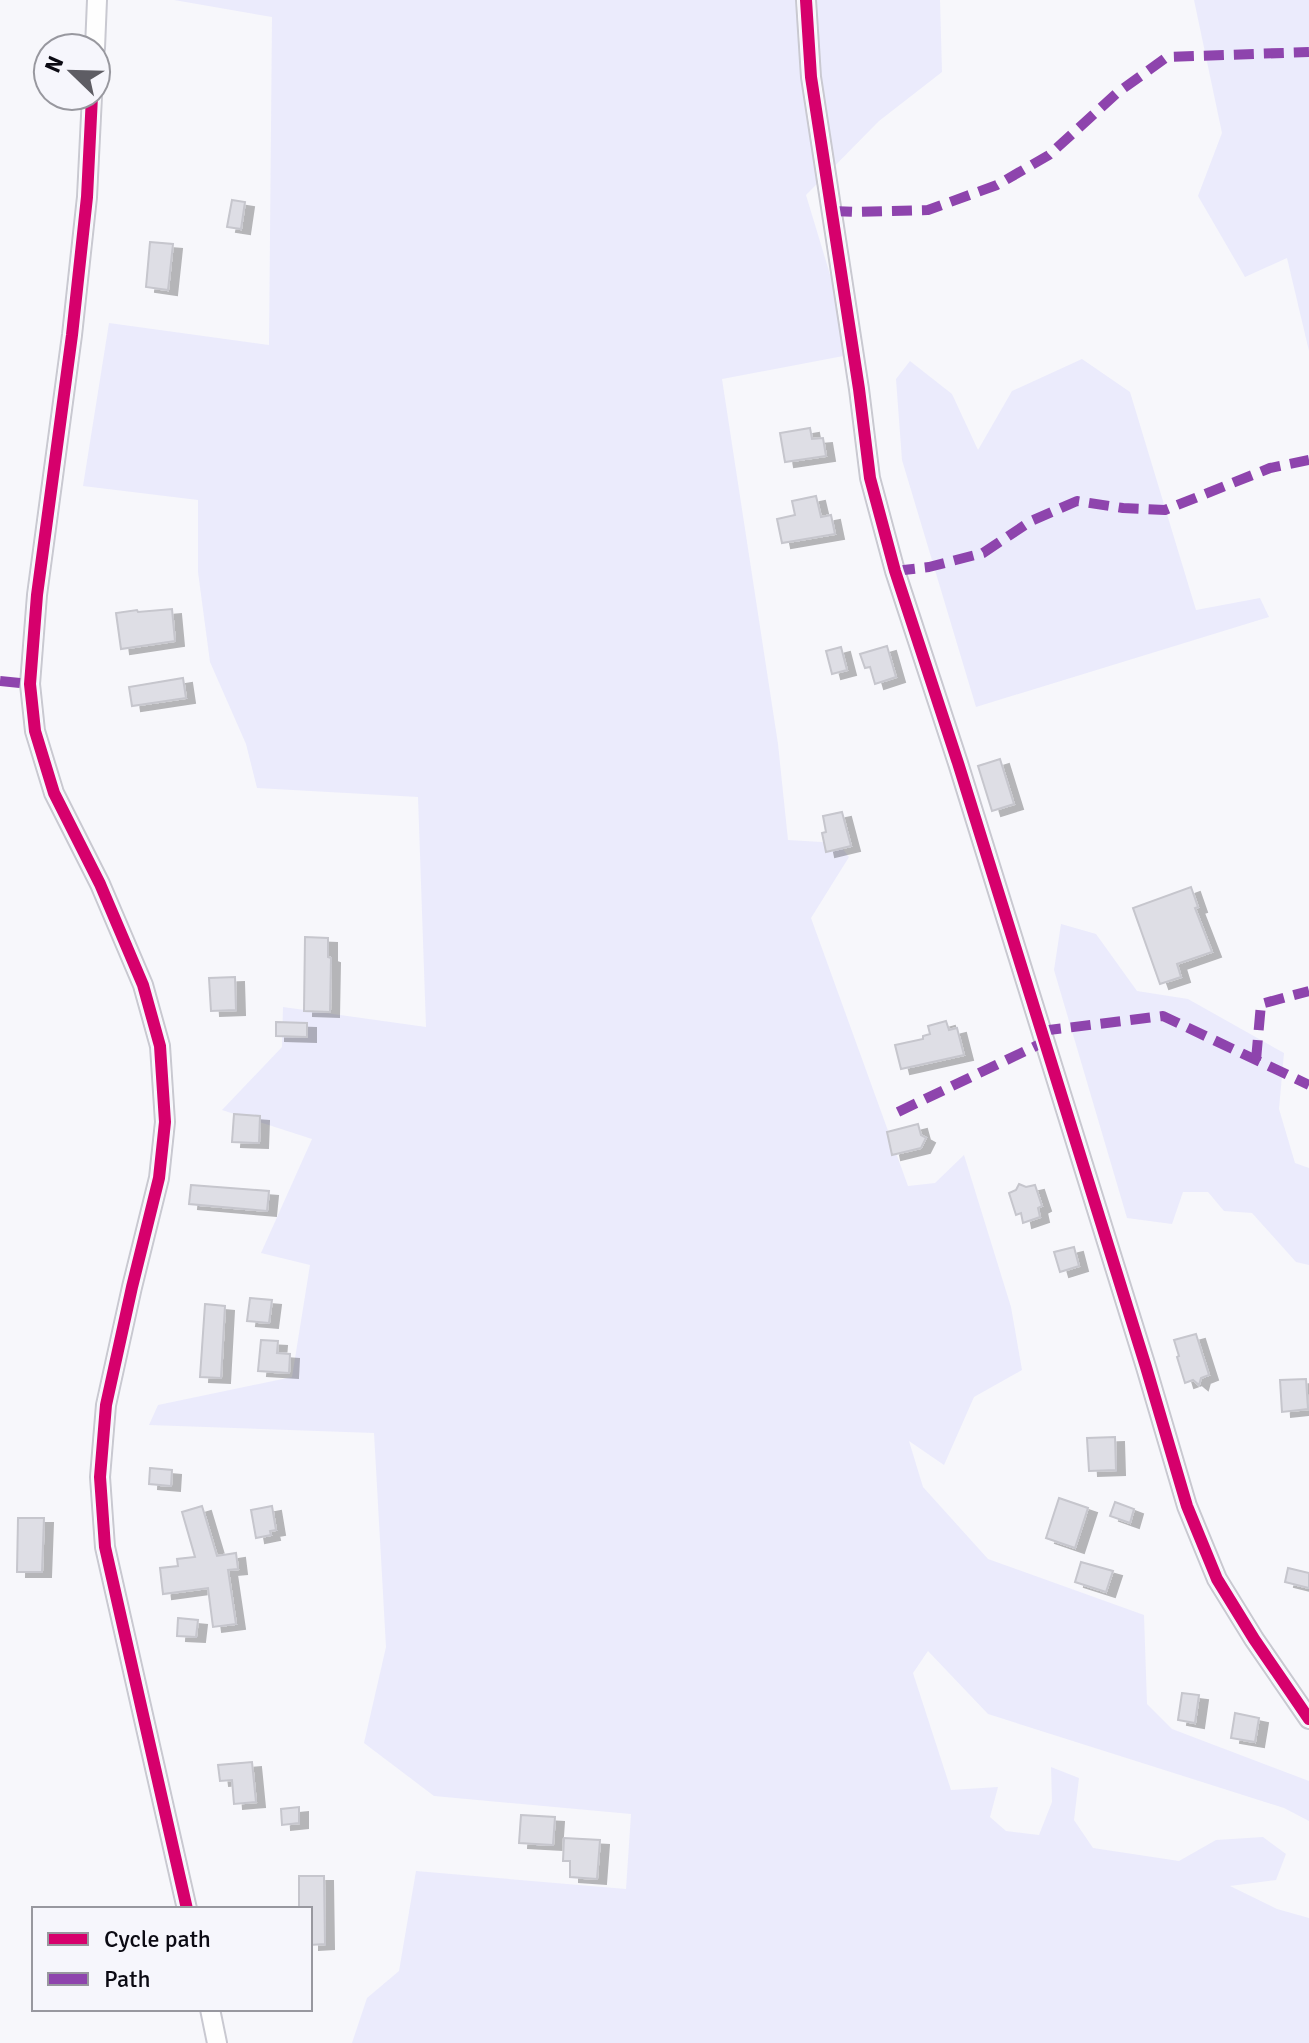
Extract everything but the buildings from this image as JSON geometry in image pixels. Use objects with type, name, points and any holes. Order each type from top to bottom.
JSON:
[{"type":"street","points":[[96,32],[97,0]]},
{"type":"street","points":[[806,0],[811,77],[870,478],[895,571],[958,763],[1187,1506],[1217,1579],[1309,1719]]},
{"type":"street","points":[[91,112],[87,197],[37,595],[30,684],[35,731],[54,793],[100,884],[143,985],[160,1046],[165,1122],[159,1178],[106,1405],[100,1477],[105,1547],[187,1907]]},
{"type":"street","points":[[210,2011],[217,2043]]},
{"type":"shaded area","points":[[174,0],[940,0],[942,72],[879,121],[806,195],[854,354],[722,379],[778,744],[788,840],[838,843],[849,857],[811,918],[908,1186],[935,1183],[964,1155],[1011,1307],[1022,1370],[974,1397],[944,1465],[909,1441],[923,1487],[988,1559],[1144,1615],[1147,1704],[1172,1729],[1309,1781],[1309,1821],[1284,1808],[988,1714],[928,1651],[913,1673],[951,1790],[998,1787],[990,1817],[1006,1831],[1039,1835],[1052,1802],[1051,1767],[1079,1778],[1074,1820],[1093,1848],[1179,1861],[1216,1840],[1263,1837],[1286,1854],[1276,1880],[1230,1886],[1277,1909],[1309,1918],[1309,2043],[352,2043],[367,1998],[399,1971],[416,1871],[626,1889],[631,1814],[434,1796],[364,1743],[386,1647],[374,1433],[149,1425],[158,1405],[292,1377],[310,1265],[261,1253],[312,1139],[222,1110],[282,1047],[283,1007],[426,1027],[418,797],[257,788],[246,744],[210,662],[198,572],[198,500],[83,486],[109,323],[269,345],[272,17]]},
{"type":"shaded area","points":[[1194,0],[1309,0],[1309,351],[1287,258],[1245,277],[1198,196],[1222,133]]},
{"type":"shaded area","points":[[1082,359],[1130,392],[1196,610],[1260,598],[1269,617],[976,707],[902,460],[896,379],[910,361],[952,394],[978,450],[1012,391]]},
{"type":"shaded area","points":[[1061,924],[1096,934],[1137,991],[1188,999],[1284,1053],[1279,1109],[1295,1163],[1309,1168],[1309,1265],[1296,1262],[1252,1213],[1224,1211],[1208,1192],[1183,1192],[1172,1224],[1127,1218],[1054,970]]},
{"type":"marked path","points":[[832,211],[928,210],[997,185],[1049,155],[1117,93],[1167,57],[1309,52]]},
{"type":"marked path","points":[[895,571],[929,567],[983,553],[1031,521],[1077,501],[1165,510],[1270,468],[1309,460]]},
{"type":"marked path","points":[[0,681],[30,684]]},
{"type":"marked path","points":[[1256,1060],[1261,1004],[1309,991]]},
{"type":"marked path","points":[[1041,1031],[1163,1016],[1309,1085]]},
{"type":"marked path","points":[[898,1112],[1044,1042]]},
{"type":"cycle path","points":[[806,0],[811,77],[870,478],[895,571],[958,763],[1187,1506],[1217,1579],[1309,1719]]},
{"type":"cycle path","points":[[91,112],[87,197],[37,595],[30,684],[35,731],[54,793],[100,884],[143,985],[160,1046],[165,1122],[159,1178],[106,1405],[100,1477],[105,1547],[187,1907]]}]
